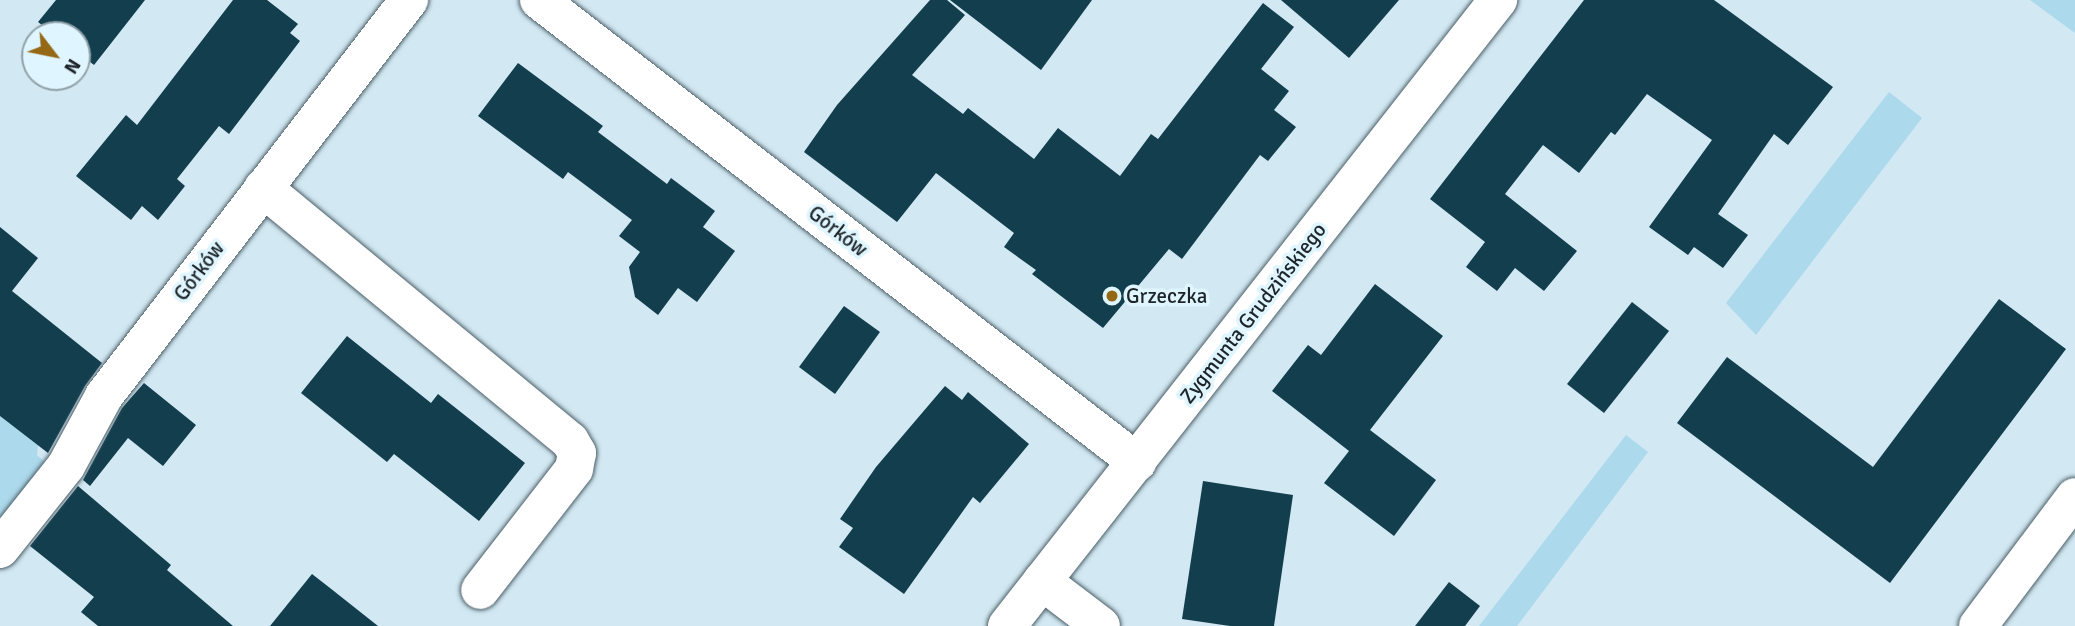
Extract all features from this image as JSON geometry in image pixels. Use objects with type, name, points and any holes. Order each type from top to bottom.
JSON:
[{"type":"street","name":"Górków","points":[[0,549],[66,466],[104,396],[409,0]]},
{"type":"street","name":"Górków","points":[[539,0],[1137,462]]},
{"type":"street","name":"Zygmunta Grudzińskiego","points":[[1007,626],[1498,0]]},
{"type":"street","points":[[262,188],[570,440],[577,453],[574,469],[480,590]]},
{"type":"street","points":[[1978,626],[2075,497]]},
{"type":"street","points":[[1042,581],[1101,626]]},
{"type":"shaded area","points":[[2030,0],[2075,0],[2075,33]]},
{"type":"shaded area","points":[[1889,92],[1922,118],[1756,335],[1726,303]]},
{"type":"shaded area","points":[[0,416],[38,445],[37,455],[52,469],[0,531]]},
{"type":"shaded area","points":[[1626,435],[1648,452],[1517,626],[1479,626]]},
{"type":"building","points":[[56,0],[145,0],[94,65],[91,63],[91,21],[39,21]]},
{"type":"building","points":[[233,0],[267,0],[298,24],[290,33],[300,41],[229,134],[219,126],[177,179],[185,186],[158,220],[142,206],[131,220],[76,176],[126,115],[137,125]]},
{"type":"building","points":[[930,0],[947,0],[965,15],[912,75],[963,114],[968,108],[1034,159],[1058,128],[1120,176],[1151,134],[1158,139],[1263,3],[1294,27],[1261,69],[1289,91],[1274,110],[1296,127],[1268,161],[1260,155],[1182,259],[1169,249],[1103,328],[1032,274],[1036,270],[1004,247],[1014,233],[936,173],[897,222],[804,152],[837,105]]},
{"type":"building","points":[[950,0],[1092,0],[1041,70]]},
{"type":"building","points":[[1281,0],[1399,0],[1349,58]]},
{"type":"building","points":[[1584,0],[1714,0],[1833,87],[1788,145],[1774,134],[1718,214],[1748,235],[1723,268],[1694,247],[1688,255],[1649,227],[1712,140],[1647,94],[1615,135],[1611,132],[1579,173],[1543,145],[1505,194],[1577,251],[1544,291],[1515,268],[1497,291],[1466,267],[1485,242],[1430,199]]},
{"type":"building","points":[[518,63],[603,126],[598,132],[667,184],[671,178],[715,211],[703,227],[735,251],[697,302],[678,288],[658,315],[635,297],[629,267],[640,252],[619,236],[632,220],[568,172],[563,179],[478,116]]},
{"type":"building","points":[[0,227],[38,258],[12,291],[102,363],[85,386],[48,453],[0,416]]},
{"type":"building","points":[[1375,284],[1443,336],[1370,430],[1436,480],[1394,536],[1324,483],[1349,451],[1272,391],[1308,345],[1321,355]]},
{"type":"building","points":[[1999,299],[2066,349],[1890,583],[1677,423],[1727,357],[1873,467]]},
{"type":"building","points":[[1632,302],[1669,331],[1604,413],[1567,384]]},
{"type":"building","points":[[844,306],[880,332],[835,394],[799,367]]},
{"type":"building","points":[[347,336],[431,403],[438,394],[525,463],[479,521],[394,454],[387,462],[301,393]]},
{"type":"building","points":[[144,383],[196,425],[163,466],[128,438],[90,486],[83,480],[122,408]]},
{"type":"building","points":[[945,386],[962,400],[968,392],[1029,444],[980,503],[973,497],[904,594],[839,547],[853,528],[840,519],[876,467]]},
{"type":"building","points":[[1203,481],[1293,495],[1274,626],[1230,626],[1182,619]]},
{"type":"building","points":[[78,486],[171,565],[167,570],[233,626],[98,626],[81,612],[94,597],[30,546]]},
{"type":"building","points":[[312,574],[330,588],[378,626],[270,626]]},
{"type":"building","points":[[1449,582],[1480,606],[1465,626],[1415,626]]},
{"type":"place","name":"Grzeczka","points":[[1112,296]]}]
